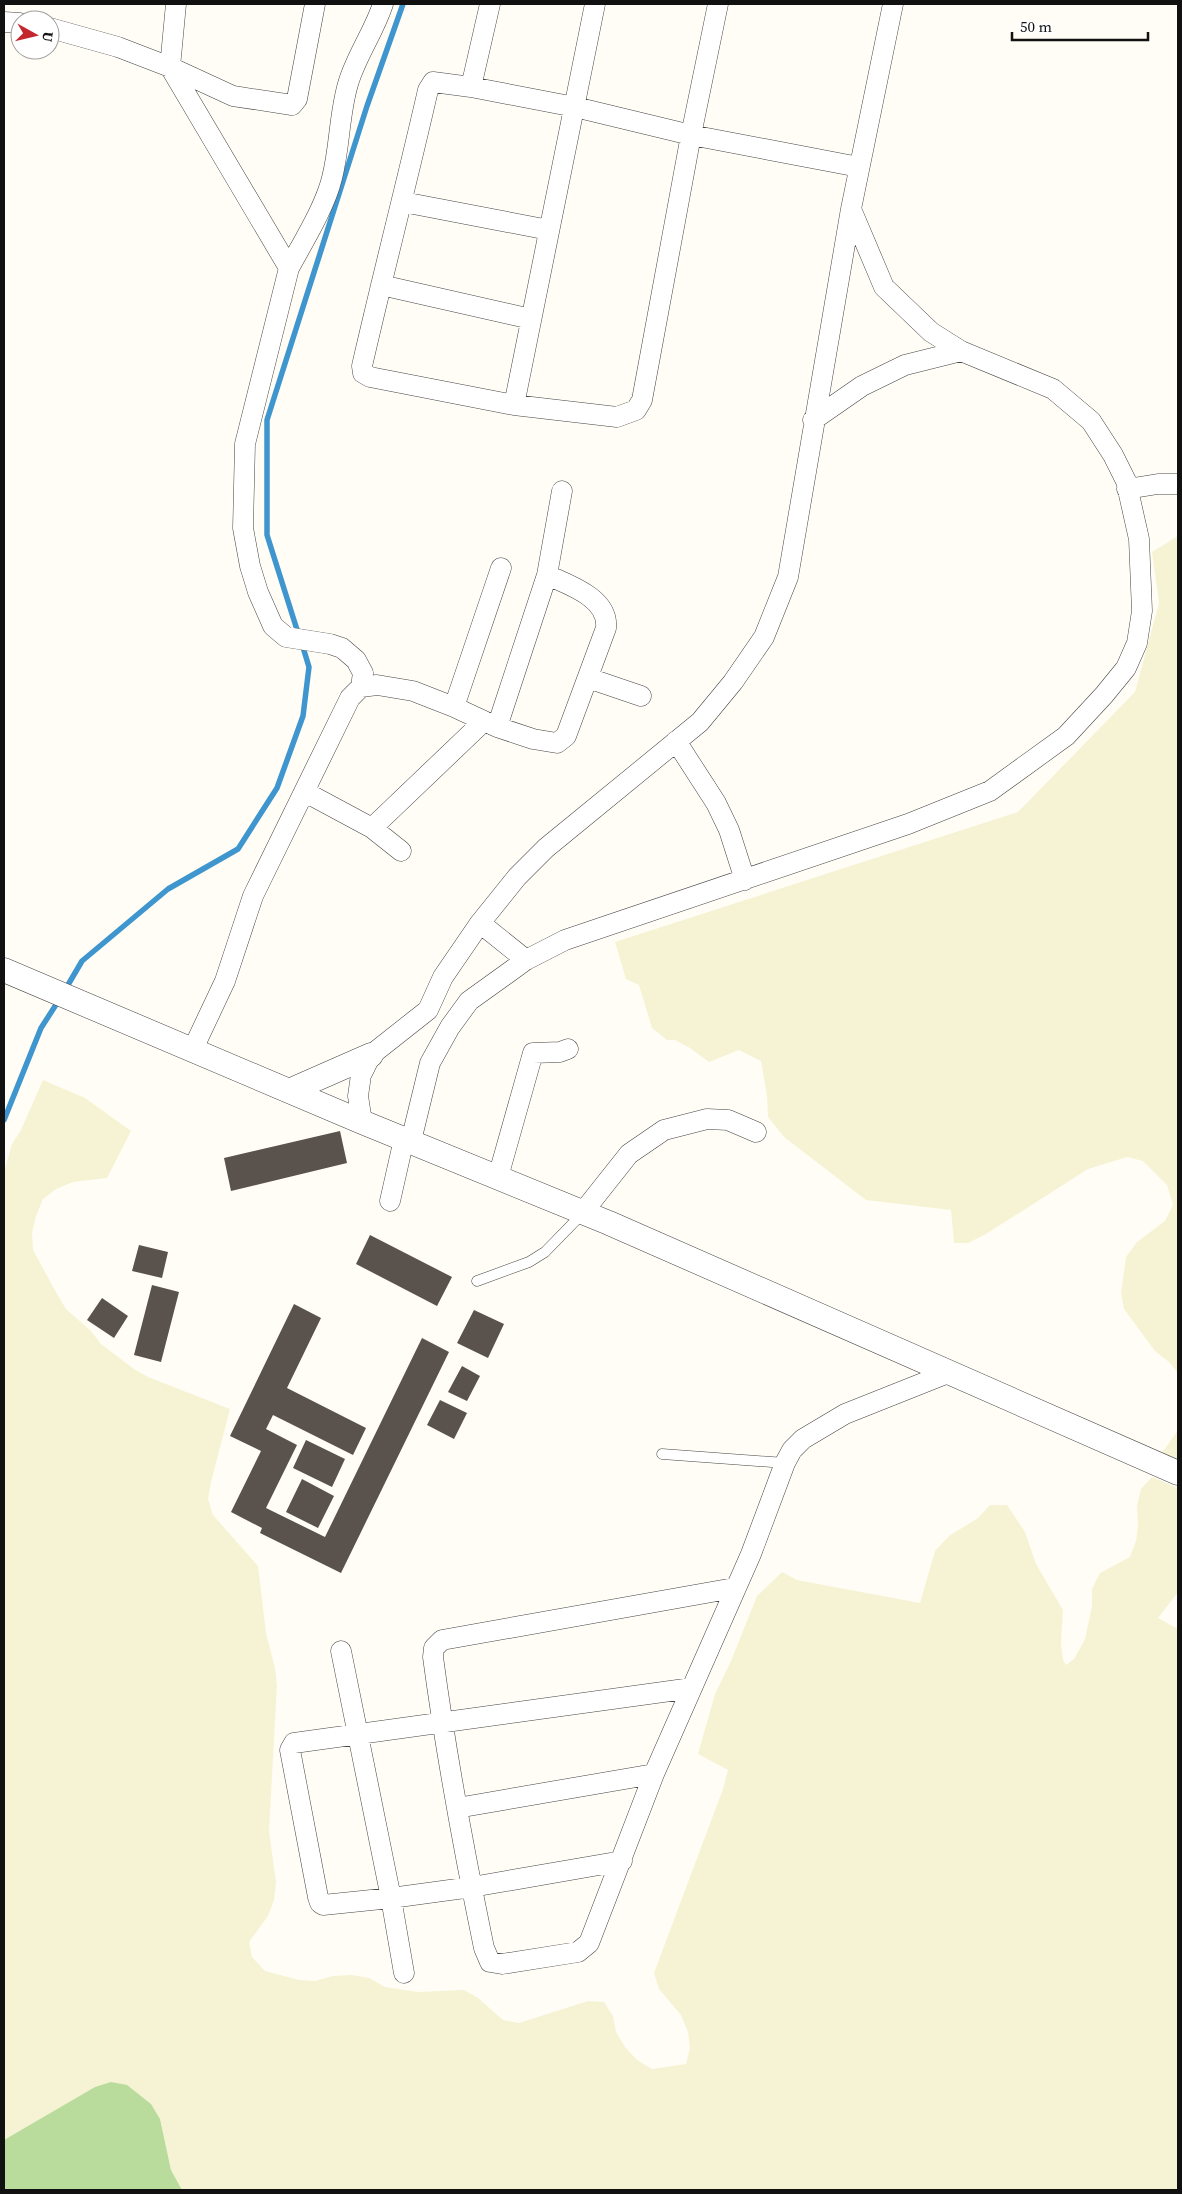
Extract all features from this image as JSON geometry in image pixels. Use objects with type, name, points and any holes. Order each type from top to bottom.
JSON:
[{"type":"street","points":[[176,4],[170,67],[289,268]]},
{"type":"street","points":[[60,31],[118,47],[170,67],[234,96],[292,105],[297,99],[315,4]]},
{"type":"street","points":[[192,1051],[225,981],[253,896],[350,698],[361,687],[363,673],[356,660],[342,648],[330,644],[286,637],[273,626],[258,592],[250,566],[243,528],[245,444],[289,268],[310,230],[331,181],[340,143],[347,86],[353,68],[383,4]]},
{"type":"street","points":[[471,87],[490,4]]},
{"type":"street","points":[[514,405],[595,4]]},
{"type":"street","points":[[718,4],[691,135],[642,400],[636,410],[617,417],[514,405],[370,377],[363,373],[362,366],[381,285],[431,84],[436,82],[471,87],[575,107],[691,135],[859,167]]},
{"type":"street","points":[[289,1091],[371,1055],[428,1010],[443,977],[480,923],[517,878],[546,848],[700,722],[733,682],[764,637],[788,577],[813,420],[851,209],[893,4]]},
{"type":"street","points":[[403,202],[550,230]]},
{"type":"street","points":[[390,1202],[430,1063],[450,1027],[469,1001],[526,960],[565,940],[908,824],[990,791],[1066,736],[1126,668],[1137,643],[1142,611],[1139,538],[1128,489],[1113,455],[1091,420],[1053,389],[961,351],[931,332],[884,287],[851,209]]},
{"type":"street","points":[[381,285],[531,319]]},
{"type":"street","points":[[813,420],[862,386],[905,365],[961,351]]},
{"type":"street","points":[[1128,489],[1164,483],[1178,484]]},
{"type":"street","points":[[372,828],[490,724],[547,575],[562,491]]},
{"type":"street","points":[[454,707],[501,568]]},
{"type":"street","points":[[361,687],[377,685],[413,692],[454,707],[490,724],[541,741],[557,744],[566,736],[603,639],[606,616],[585,593],[547,575]]},
{"type":"street","points":[[588,678],[641,696]]},
{"type":"street","points":[[676,741],[716,803],[729,830],[745,880]]},
{"type":"street","points":[[305,792],[372,828],[401,851]]},
{"type":"street","points":[[480,923],[526,960]]},
{"type":"street","points":[[14,974],[192,1051],[583,1212],[1178,1473]]},
{"type":"street","points":[[428,1010],[450,1027]]},
{"type":"street","points":[[498,1177],[533,1053],[560,1052],[568,1049]]},
{"type":"street","points":[[362,1122],[358,1096],[361,1075],[371,1055]]},
{"type":"street","points":[[583,1212],[629,1154],[664,1130],[707,1119],[728,1120],[756,1132]]},
{"type":"street","points":[[734,1588],[442,1640],[434,1648],[433,1657],[442,1724],[484,1948],[490,1962],[502,1964],[578,1952],[589,1943],[654,1774],[734,1588],[751,1554],[785,1463],[792,1450],[803,1439],[837,1418],[948,1372]]},
{"type":"street","points":[[341,1651],[391,1898],[404,1973]]},
{"type":"street","points":[[622,1860],[472,1887],[324,1906],[320,1903],[316,1888],[290,1750],[294,1744],[692,1688]]},
{"type":"street","points":[[457,1808],[654,1774]]},
{"type":"lane","points":[[477,1281],[529,1262],[545,1252],[583,1212]]},
{"type":"lane","points":[[662,1454],[785,1463]]},
{"type":"shaded area","points":[[1178,536],[1178,1373],[1169,1362],[1155,1351],[1124,1309],[1121,1293],[1126,1257],[1137,1242],[1165,1221],[1173,1205],[1167,1185],[1143,1161],[1127,1157],[1088,1169],[986,1234],[968,1243],[954,1243],[951,1210],[866,1200],[784,1137],[768,1117],[767,1096],[761,1061],[739,1050],[709,1062],[675,1040],[667,1040],[652,1028],[639,985],[626,979],[615,942],[1018,812],[1135,692],[1159,603],[1152,552]]},
{"type":"shaded area","points":[[43,1080],[85,1098],[131,1131],[107,1178],[73,1182],[56,1189],[43,1199],[32,1233],[33,1250],[57,1294],[66,1309],[91,1331],[101,1344],[134,1369],[148,1377],[230,1409],[208,1499],[213,1515],[258,1566],[266,1633],[275,1668],[277,1685],[269,1831],[276,1882],[274,1900],[268,1916],[249,1942],[252,1957],[265,1971],[299,1980],[315,1981],[333,1976],[352,1975],[369,1978],[385,1987],[418,1992],[464,1990],[478,1998],[503,2020],[519,2023],[588,2001],[604,2002],[613,2016],[616,2032],[625,2047],[637,2060],[652,2069],[686,2064],[690,2048],[688,2032],[681,2015],[659,1989],[654,1973],[723,1789],[728,1770],[698,1754],[715,1694],[731,1661],[757,1596],[782,1572],[797,1580],[920,1603],[935,1551],[949,1536],[978,1518],[990,1505],[1007,1505],[1025,1532],[1036,1564],[1063,1610],[1061,1643],[1063,1660],[1066,1665],[1074,1659],[1085,1639],[1092,1606],[1092,1589],[1100,1573],[1130,1557],[1136,1541],[1138,1524],[1137,1506],[1141,1489],[1152,1477],[1178,1488],[1178,1592],[1158,1618],[1178,1629],[1178,2190],[182,2190],[171,2170],[160,2119],[23,2130],[4,2140],[4,1172],[12,1144],[21,1130]]},
{"type":"shaded area","points":[[1178,1430],[1178,1460],[1162,1453]]},
{"type":"green space","points":[[111,2082],[127,2085],[151,2104],[160,2119],[171,2170],[182,2190],[4,2190],[4,2140],[95,2087]]},
{"type":"building","points":[[340,1131],[347,1163],[231,1191],[224,1158]]},
{"type":"building","points":[[370,1235],[452,1277],[437,1306],[356,1264]]},
{"type":"building","points":[[139,1245],[168,1252],[162,1278],[132,1271]]},
{"type":"building","points":[[152,1285],[179,1292],[161,1362],[134,1355]]},
{"type":"building","points":[[102,1298],[128,1316],[114,1338],[87,1320]]},
{"type":"building","points":[[294,1304],[321,1318],[287,1388],[366,1428],[353,1455],[273,1415],[266,1429],[297,1445],[266,1508],[325,1537],[422,1338],[449,1352],[341,1573],[260,1533],[262,1528],[231,1512],[261,1451],[230,1436]]},
{"type":"building","points":[[474,1310],[504,1324],[488,1358],[457,1343]]},
{"type":"building","points":[[462,1366],[480,1376],[467,1401],[448,1392]]},
{"type":"building","points":[[440,1400],[467,1413],[454,1439],[427,1425]]},
{"type":"building","points":[[306,1440],[345,1459],[332,1487],[293,1468]]},
{"type":"building","points":[[302,1479],[334,1496],[318,1528],[286,1512]]},
{"type":"waterway","points":[[299,636],[267,535],[267,420],[367,106],[403,4]]},
{"type":"waterway","points":[[65,990],[82,961],[168,889],[238,849],[277,788],[303,716],[309,667],[302,644]]},
{"type":"waterway","points":[[4,1120],[41,1028],[59,1000]]}]
